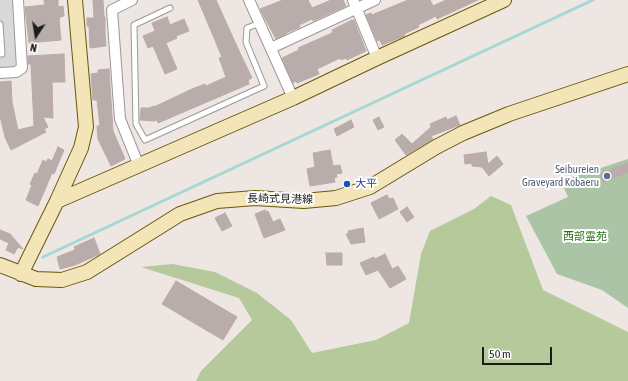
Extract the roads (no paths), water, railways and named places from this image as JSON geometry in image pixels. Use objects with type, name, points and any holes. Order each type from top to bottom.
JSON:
[{"type":"street","points":[[0,73],[16,72],[22,68],[18,0]]},
{"type":"street","points":[[21,274],[81,148],[86,127],[75,0]]},
{"type":"street","points":[[132,0],[112,5],[120,119],[139,166]]},
{"type":"street","points":[[250,0],[293,98]]},
{"type":"street","points":[[271,48],[355,4],[375,0]]},
{"type":"street","points":[[57,201],[293,98],[504,0]]},
{"type":"street","points":[[355,4],[377,58]]},
{"type":"street","name":"長崎式見港線","points":[[0,265],[36,279],[62,280],[87,272],[180,214],[217,201],[255,198],[304,201],[336,198],[370,187],[436,147],[463,133],[509,114],[628,74]]},
{"type":"lane","points":[[170,8],[134,25],[136,124],[145,140],[264,86],[246,42],[247,28],[260,23]]},
{"type":"lane","points":[[0,24],[2,54],[0,54]]},
{"type":"waterway","points":[[43,257],[593,0]]},
{"type":"place","name":"Seibureien Graveyard Kobaeru","points":[[607,176]]},
{"type":"place","name":"大平","points":[[347,184]]},
{"type":"park label","name":"西部霊苑","points":[[585,237]]}]
